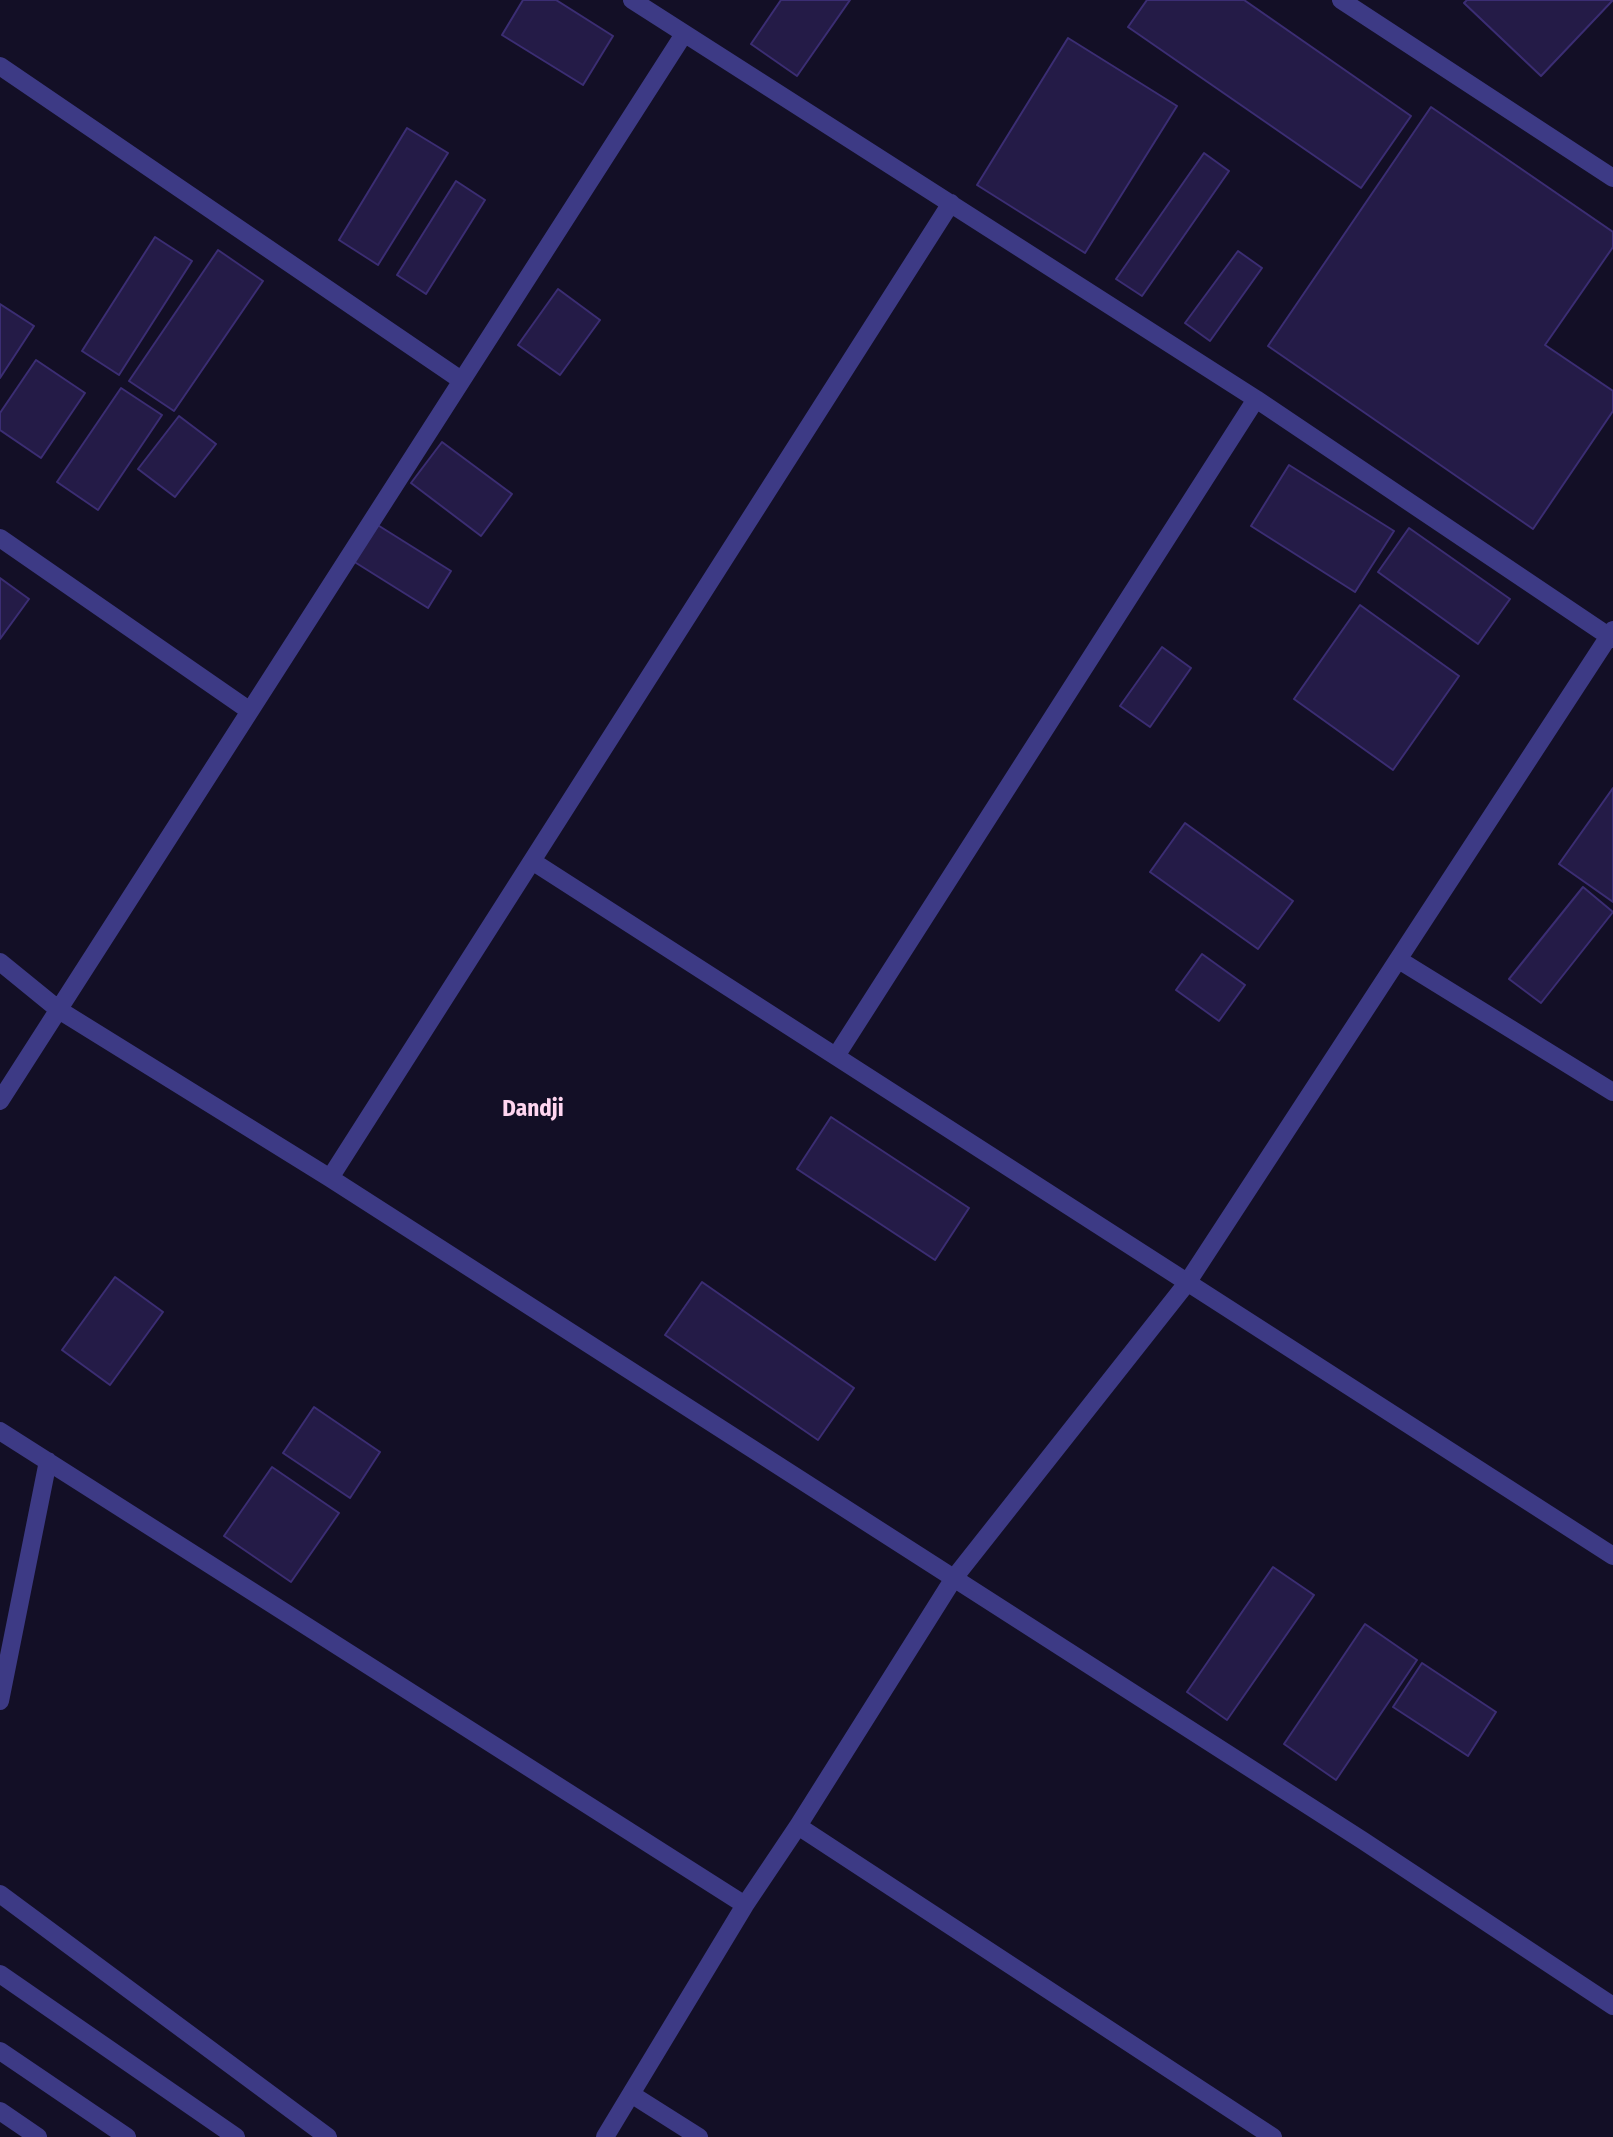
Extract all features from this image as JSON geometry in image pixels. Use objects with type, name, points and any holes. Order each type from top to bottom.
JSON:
[{"type":"street","points":[[605,2137],[745,1905],[798,1826],[954,1578],[1187,1283],[1612,635],[1256,399],[632,0]]},
{"type":"street","points":[[1340,0],[1613,178]]},
{"type":"street","points":[[0,1101],[684,34]]},
{"type":"street","points":[[0,66],[461,380]]},
{"type":"street","points":[[330,1178],[951,203]]},
{"type":"street","points":[[836,1056],[1256,399]]},
{"type":"street","points":[[0,538],[250,711]]},
{"type":"street","points":[[532,860],[1613,1556]]},
{"type":"street","points":[[1399,960],[1613,1092]]},
{"type":"street","points":[[0,962],[59,1010],[330,1178],[1362,1840],[1613,2006]]},
{"type":"street","points":[[0,1431],[745,1905]]},
{"type":"street","points":[[0,1702],[48,1461]]},
{"type":"street","points":[[798,1826],[1273,2137]]},
{"type":"street","points":[[0,1894],[328,2137]]},
{"type":"street","points":[[0,1974],[236,2137]]},
{"type":"street","points":[[0,2051],[127,2137]]},
{"type":"street","points":[[631,2094],[699,2137]]},
{"type":"street","points":[[0,2111],[38,2137]]},
{"type":"building","points":[[523,0],[556,0],[613,36],[583,85],[502,35]]},
{"type":"building","points":[[781,0],[850,0],[797,76],[751,44]]},
{"type":"building","points":[[1147,0],[1244,0],[1411,116],[1361,188],[1128,27]]},
{"type":"building","points":[[1467,0],[1613,0],[1541,76],[1464,3]]},
{"type":"building","points":[[1068,38],[1177,106],[1085,253],[977,185]]},
{"type":"building","points":[[1431,107],[1613,232],[1613,247],[1545,345],[1613,391],[1613,411],[1533,529],[1268,346]]},
{"type":"building","points":[[407,128],[448,153],[378,265],[339,240]]},
{"type":"building","points":[[1204,153],[1229,171],[1142,296],[1116,279]]},
{"type":"building","points":[[456,181],[485,200],[426,294],[397,275]]},
{"type":"building","points":[[155,237],[192,261],[119,375],[82,351]]},
{"type":"building","points":[[218,250],[263,281],[174,411],[129,381]]},
{"type":"building","points":[[1238,251],[1262,268],[1210,341],[1185,323]]},
{"type":"building","points":[[558,289],[600,320],[560,375],[518,345]]},
{"type":"building","points":[[0,304],[34,326],[0,378]]},
{"type":"building","points":[[36,360],[85,393],[41,458],[0,430],[0,413]]},
{"type":"building","points":[[121,388],[162,415],[98,510],[57,482]]},
{"type":"building","points":[[179,416],[216,444],[175,497],[138,469]]},
{"type":"building","points":[[442,442],[512,494],[481,536],[411,483]]},
{"type":"building","points":[[1289,465],[1394,531],[1355,592],[1251,526]]},
{"type":"building","points":[[376,524],[451,571],[428,608],[353,561]]},
{"type":"building","points":[[1409,528],[1510,599],[1478,644],[1378,572]]},
{"type":"building","points":[[0,578],[29,599],[0,639]]},
{"type":"building","points":[[1360,605],[1459,676],[1393,770],[1294,699]]},
{"type":"building","points":[[1162,647],[1191,668],[1150,727],[1120,706]]},
{"type":"building","points":[[1613,788],[1613,902],[1559,864]]},
{"type":"building","points":[[1185,823],[1293,901],[1258,949],[1150,872]]},
{"type":"building","points":[[1583,887],[1613,912],[1541,1003],[1509,979]]},
{"type":"building","points":[[1202,954],[1245,985],[1219,1021],[1176,990]]},
{"type":"building","points":[[831,1117],[969,1208],[935,1260],[797,1169]]},
{"type":"building","points":[[115,1277],[163,1312],[110,1385],[62,1350]]},
{"type":"building","points":[[702,1282],[854,1388],[818,1440],[665,1335]]},
{"type":"building","points":[[314,1407],[380,1452],[350,1498],[283,1453]]},
{"type":"building","points":[[272,1467],[339,1513],[291,1582],[224,1536]]},
{"type":"building","points":[[1273,1567],[1314,1595],[1227,1720],[1187,1692]]},
{"type":"building","points":[[1365,1624],[1417,1660],[1336,1780],[1284,1744]]},
{"type":"building","points":[[1422,1663],[1496,1712],[1468,1756],[1393,1707]]},
{"type":"district","name":"Dandji","points":[[533,1110]]}]
